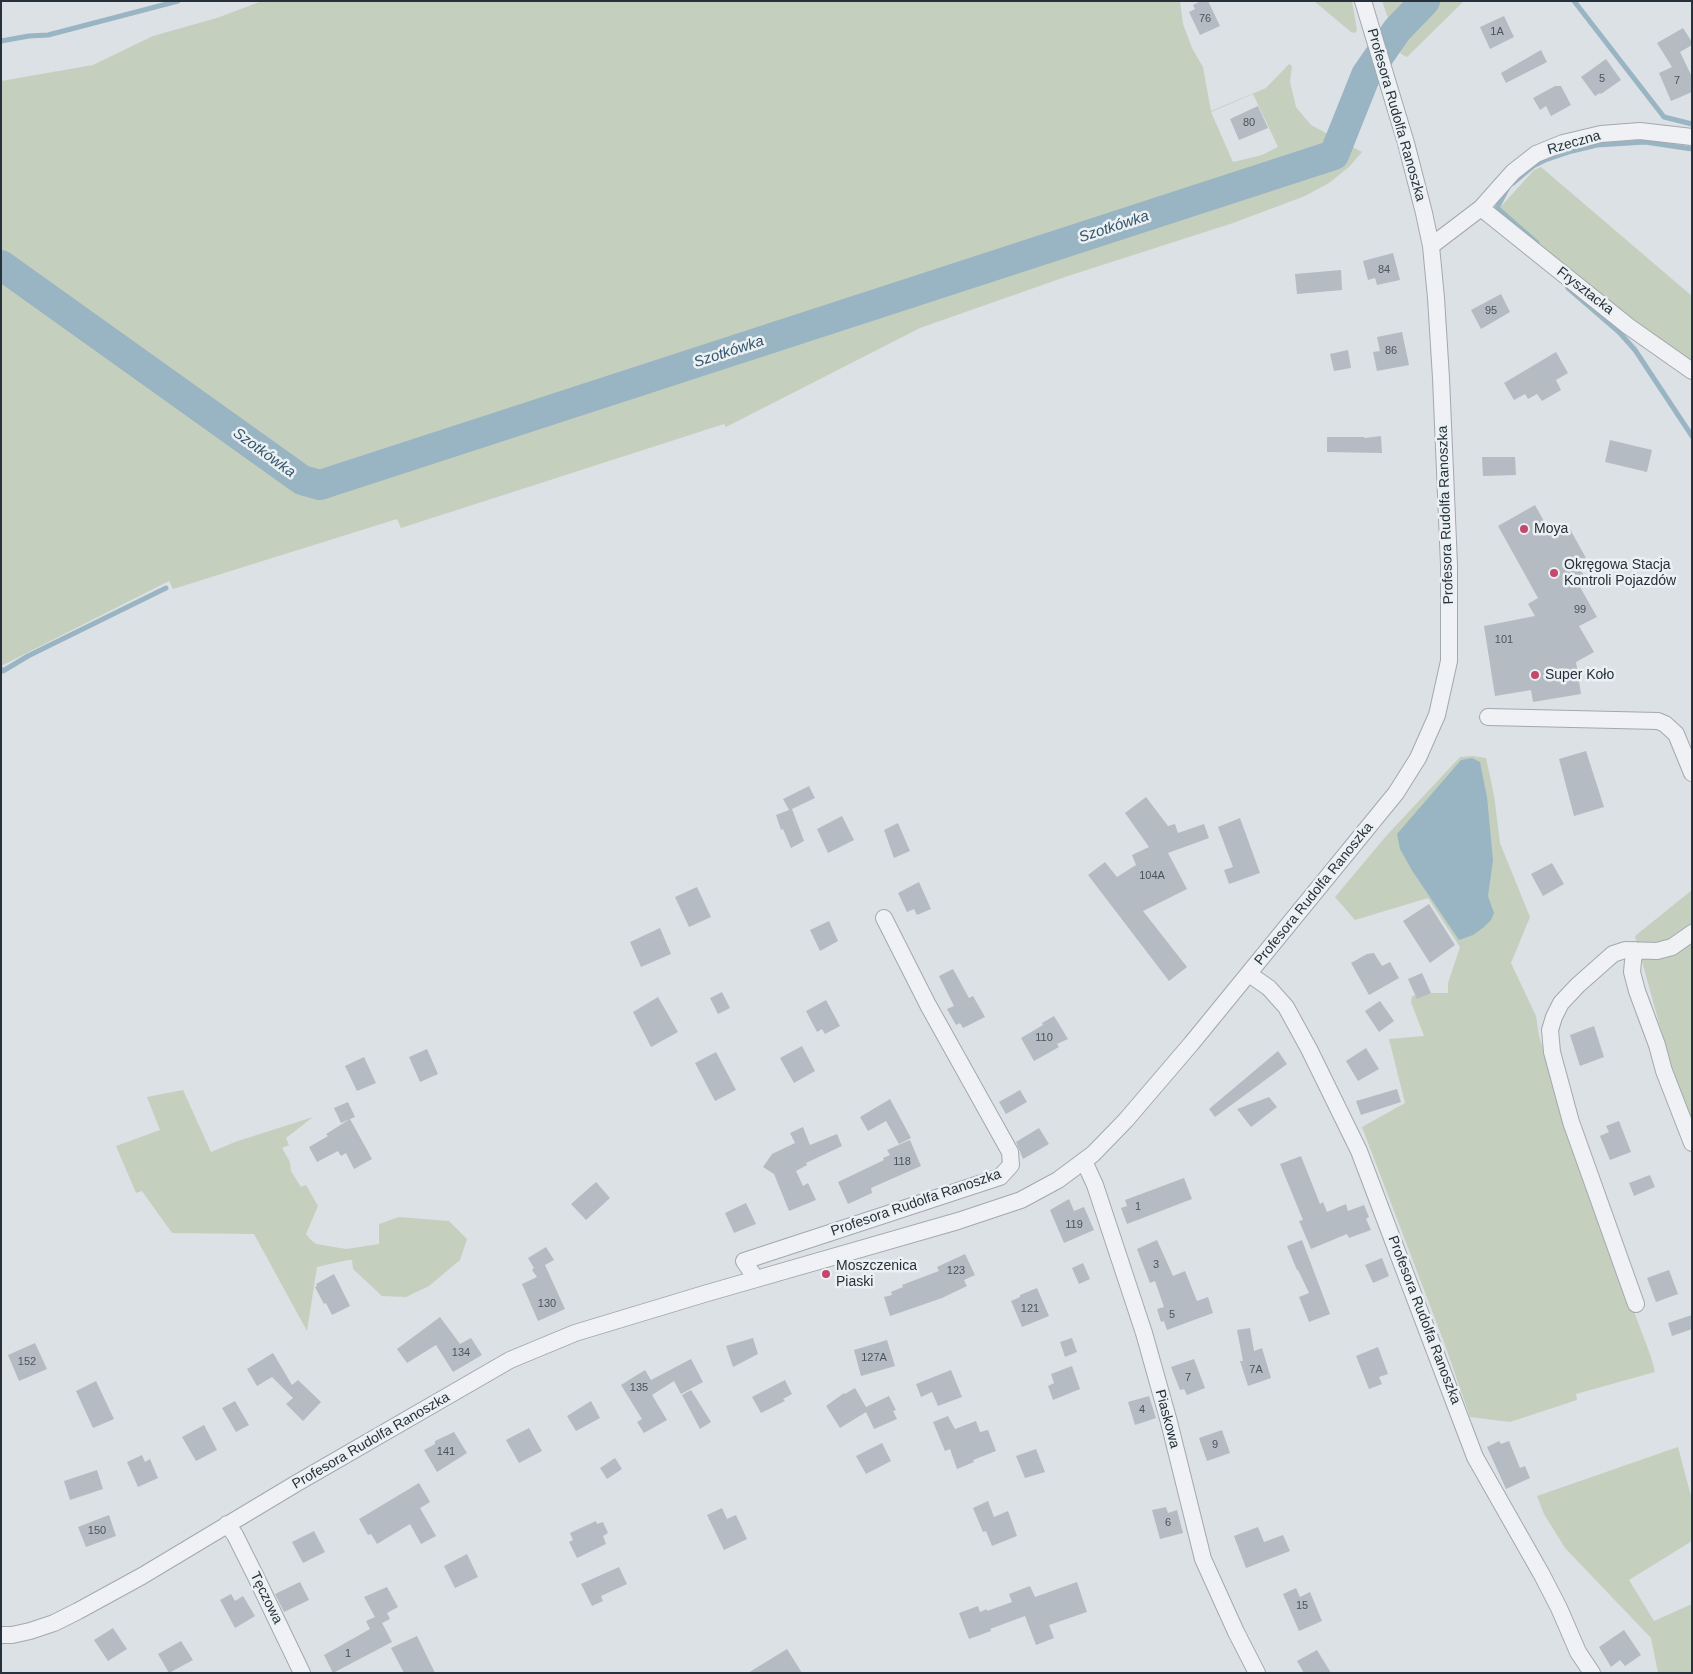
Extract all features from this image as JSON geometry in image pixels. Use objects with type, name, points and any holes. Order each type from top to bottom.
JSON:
[{"type":"street","name":"Profesora Rudolfa Ranoszka","points":[[1,1635],[21,1633],[54,1623],[142,1576],[227,1524],[510,1360],[575,1333],[958,1221],[1021,1200],[1058,1180],[1084,1161],[1126,1120],[1248,974],[1396,793],[1418,758],[1434,723],[1445,685],[1449,661],[1449,565],[1436,298],[1431,246],[1406,143],[1363,1]]},
{"type":"street","name":"Rzeczna","points":[[1431,246],[1481,208],[1513,172],[1536,154],[1563,143],[1601,134],[1640,131],[1692,137]]},
{"type":"street","name":"Frysztacka","points":[[1481,208],[1628,326],[1692,371]]},
{"type":"street","points":[[1488,717],[1658,721],[1676,734],[1692,773]]},
{"type":"street","name":"Profesora Rudolfa Ranoszka","points":[[756,1279],[744,1261],[1000,1177],[1011,1165],[1010,1152],[933,1013],[884,918]]},
{"type":"street","points":[[1636,1304],[1571,1122],[1552,1052],[1550,1030],[1555,1013],[1561,1003],[1577,985],[1613,954],[1625,950],[1657,951],[1672,948],[1692,933]]},
{"type":"street","points":[[1635,950],[1632,972],[1637,991],[1657,1045],[1664,1071],[1692,1143]]},
{"type":"street","name":"Profesora Rudolfa Ranoszka","points":[[1248,974],[1268,988],[1286,1007],[1309,1049],[1358,1151],[1475,1457],[1542,1575],[1578,1652],[1592,1673]]},
{"type":"street","name":"Piaskowa","points":[[1084,1161],[1095,1185],[1144,1333],[1169,1422],[1203,1558],[1210,1578],[1257,1673]]},
{"type":"street","name":"Tęczowa","points":[[227,1524],[243,1551],[302,1673]]},
{"type":"green space","points":[[262,1],[1180,1],[1183,24],[1192,48],[1203,67],[1211,111],[1266,88],[1289,64],[1292,66],[1290,82],[1296,107],[1311,125],[1362,152],[1349,167],[1329,183],[1305,196],[1233,223],[1068,276],[920,328],[726,427],[724,424],[401,528],[397,519],[173,589],[169,581],[1,666],[1,81],[93,65],[153,36],[217,18]],"holes":[[[1253,94],[1278,147],[1262,155],[1233,162],[1211,112]]]},
{"type":"green space","points":[[1314,1],[1352,1],[1357,30],[1355,33],[1351,32]]},
{"type":"green space","points":[[1382,1],[1464,1],[1407,57],[1401,54]]},
{"type":"green space","points":[[1541,167],[1692,296],[1692,364],[1659,341],[1496,212],[1534,170]]},
{"type":"green space","points":[[1460,757],[1486,758],[1494,795],[1500,843],[1530,917],[1511,963],[1536,1016],[1539,1036],[1547,1061],[1608,1242],[1655,1372],[1576,1394],[1577,1400],[1510,1422],[1470,1417],[1445,1345],[1362,1127],[1405,1103],[1389,1039],[1424,1036],[1411,1002],[1412,996],[1425,993],[1448,993],[1448,983],[1460,947],[1428,898],[1355,920],[1335,897],[1387,835]]},
{"type":"green space","points":[[1692,890],[1692,1126],[1675,1081],[1635,936]]},
{"type":"green space","points":[[183,1090],[211,1152],[235,1142],[313,1117],[286,1138],[289,1145],[282,1148],[290,1162],[291,1171],[301,1187],[306,1185],[318,1206],[306,1234],[316,1244],[346,1249],[379,1244],[379,1224],[399,1217],[449,1221],[467,1239],[460,1260],[429,1286],[406,1297],[382,1296],[353,1269],[352,1260],[317,1267],[307,1331],[254,1234],[172,1233],[142,1191],[136,1193],[116,1146],[160,1130],[147,1097]]},
{"type":"green space","points":[[1678,1447],[1692,1500],[1692,1541],[1629,1580],[1654,1621],[1692,1604],[1692,1673],[1658,1673],[1651,1638],[1565,1548],[1544,1514],[1537,1496]]},
{"type":"water","points":[[1472,758],[1480,762],[1487,797],[1493,860],[1488,896],[1494,913],[1491,920],[1484,927],[1473,935],[1459,940],[1413,872],[1400,849],[1397,834],[1461,760]]},
{"type":"building","points":[[1201,1],[1208,1],[1220,26],[1200,35],[1189,12],[1195,9],[1193,5]]},
{"type":"building","points":[[1504,16],[1514,37],[1490,49],[1480,27]]},
{"type":"building","points":[[1683,28],[1692,42],[1692,45],[1680,52],[1692,77],[1692,92],[1671,101],[1659,73],[1672,67],[1657,43]]},
{"type":"building","points":[[1541,50],[1547,62],[1506,83],[1501,73]]},
{"type":"building","points":[[1606,59],[1621,80],[1595,96],[1581,77]]},
{"type":"building","points":[[1555,86],[1561,86],[1571,105],[1551,116],[1546,106],[1540,110],[1533,98]]},
{"type":"building","points":[[1258,106],[1268,128],[1239,140],[1230,119]]},
{"type":"building","points":[[1393,253],[1400,280],[1377,285],[1375,278],[1368,280],[1363,261]]},
{"type":"building","points":[[1341,270],[1342,290],[1297,294],[1295,274]]},
{"type":"building","points":[[1501,294],[1510,312],[1481,329],[1471,310]]},
{"type":"building","points":[[1402,332],[1409,365],[1377,371],[1373,352],[1380,351],[1377,337]]},
{"type":"building","points":[[1348,350],[1351,368],[1334,371],[1330,354]]},
{"type":"building","points":[[1556,352],[1568,373],[1556,380],[1561,390],[1542,401],[1537,394],[1528,399],[1525,394],[1514,400],[1504,383]]},
{"type":"building","points":[[1381,436],[1382,453],[1327,452],[1327,437],[1365,438]]},
{"type":"building","points":[[1610,440],[1652,450],[1647,472],[1605,462]]},
{"type":"building","points":[[1482,457],[1515,457],[1516,475],[1483,476]]},
{"type":"building","points":[[1535,505],[1550,532],[1566,522],[1586,558],[1577,563],[1588,583],[1580,587],[1597,617],[1579,626],[1594,652],[1576,662],[1581,694],[1533,702],[1531,690],[1495,696],[1484,626],[1535,616],[1528,604],[1538,598],[1498,526]]},
{"type":"building","points":[[1586,751],[1604,807],[1574,816],[1559,759]]},
{"type":"building","points":[[809,786],[815,798],[792,809],[804,841],[791,848],[783,829],[781,830],[776,815],[789,810],[783,799]]},
{"type":"building","points":[[1146,797],[1168,826],[1175,824],[1178,833],[1204,824],[1209,838],[1168,853],[1187,889],[1143,911],[1187,967],[1169,981],[1088,875],[1105,862],[1117,877],[1136,865],[1132,855],[1149,847],[1125,813]]},
{"type":"building","points":[[842,816],[854,840],[828,853],[817,829]]},
{"type":"building","points":[[1240,818],[1260,873],[1229,884],[1224,870],[1233,867],[1218,827]]},
{"type":"building","points":[[898,823],[910,851],[894,858],[884,830]]},
{"type":"building","points":[[1552,863],[1564,884],[1543,896],[1531,874]]},
{"type":"building","points":[[919,882],[931,909],[917,915],[914,909],[907,912],[898,893]]},
{"type":"building","points":[[697,887],[711,917],[689,927],[675,897]]},
{"type":"building","points":[[1429,904],[1455,945],[1430,963],[1403,921]]},
{"type":"building","points":[[829,921],[838,941],[820,951],[810,930]]},
{"type":"building","points":[[660,928],[671,954],[641,967],[630,942]]},
{"type":"building","points":[[1374,953],[1382,966],[1390,962],[1399,978],[1369,995],[1351,963],[1367,954]]},
{"type":"building","points":[[953,969],[969,998],[973,996],[985,1017],[963,1028],[960,1023],[956,1025],[947,1009],[954,1006],[939,976]]},
{"type":"building","points":[[1422,973],[1431,993],[1417,999],[1408,979]]},
{"type":"building","points":[[722,992],[730,1008],[718,1014],[710,998]]},
{"type":"building","points":[[658,997],[678,1032],[651,1047],[633,1012]]},
{"type":"building","points":[[826,1000],[840,1026],[825,1034],[822,1029],[817,1032],[806,1011]]},
{"type":"building","points":[[1380,1001],[1394,1021],[1379,1032],[1365,1011]]},
{"type":"building","points":[[1054,1016],[1068,1039],[1057,1044],[1059,1047],[1034,1061],[1021,1038]]},
{"type":"building","points":[[1594,1026],[1604,1057],[1580,1066],[1570,1035]]},
{"type":"building","points":[[802,1046],[815,1071],[794,1083],[780,1058]]},
{"type":"building","points":[[1366,1048],[1379,1069],[1358,1081],[1346,1061]]},
{"type":"building","points":[[427,1049],[438,1074],[420,1082],[409,1057]]},
{"type":"building","points":[[1278,1051],[1287,1064],[1215,1117],[1209,1109]]},
{"type":"building","points":[[716,1052],[736,1090],[715,1101],[695,1063]]},
{"type":"building","points":[[364,1057],[376,1083],[357,1091],[345,1066]]},
{"type":"building","points":[[1397,1089],[1401,1102],[1361,1115],[1356,1101]]},
{"type":"building","points":[[1020,1090],[1027,1102],[1006,1114],[999,1102]]},
{"type":"building","points":[[1269,1097],[1277,1107],[1251,1127],[1237,1109]]},
{"type":"building","points":[[890,1099],[911,1138],[899,1144],[886,1121],[868,1131],[860,1117]]},
{"type":"building","points":[[348,1102],[355,1117],[341,1123],[334,1108]]},
{"type":"building","points":[[350,1119],[372,1159],[354,1169],[346,1153],[341,1156],[338,1151],[317,1162],[309,1147],[328,1136],[326,1134]]},
{"type":"building","points":[[1619,1121],[1631,1152],[1610,1160],[1600,1136],[1609,1132],[1606,1126]]},
{"type":"building","points":[[803,1127],[810,1145],[837,1134],[842,1146],[806,1163],[807,1165],[796,1171],[803,1186],[808,1183],[816,1200],[789,1211],[774,1174],[763,1167],[772,1154],[795,1143],[790,1133]]},
{"type":"building","points":[[1039,1128],[1049,1144],[1023,1159],[1016,1142]]},
{"type":"building","points":[[910,1140],[921,1166],[871,1188],[872,1193],[848,1204],[838,1182],[884,1160],[883,1158],[890,1155],[887,1150]]},
{"type":"building","points":[[1301,1156],[1320,1204],[1323,1202],[1327,1212],[1346,1204],[1348,1211],[1364,1205],[1369,1217],[1366,1219],[1371,1230],[1349,1238],[1347,1234],[1311,1249],[1299,1221],[1303,1220],[1280,1164]]},
{"type":"building","points":[[1650,1175],[1655,1187],[1634,1196],[1629,1183]]},
{"type":"building","points":[[1184,1178],[1192,1199],[1127,1224],[1121,1208],[1127,1206],[1125,1200]]},
{"type":"building","points":[[596,1182],[610,1198],[586,1220],[571,1204]]},
{"type":"building","points":[[1069,1199],[1074,1211],[1084,1207],[1094,1230],[1064,1243],[1050,1210]]},
{"type":"building","points":[[746,1203],[756,1224],[734,1233],[725,1213]]},
{"type":"building","points":[[1157,1240],[1173,1276],[1185,1271],[1197,1301],[1208,1297],[1213,1313],[1167,1330],[1164,1321],[1161,1322],[1157,1309],[1164,1307],[1155,1281],[1150,1283],[1137,1249]]},
{"type":"building","points":[[1302,1240],[1330,1314],[1309,1322],[1299,1297],[1309,1293],[1287,1246]]},
{"type":"building","points":[[546,1247],[554,1260],[545,1265],[565,1309],[538,1321],[522,1284],[537,1277],[532,1270],[534,1268],[528,1258]]},
{"type":"building","points":[[965,1254],[975,1275],[964,1280],[967,1286],[942,1298],[890,1316],[884,1297],[892,1295],[891,1292],[903,1287],[902,1285],[939,1271],[937,1267]]},
{"type":"building","points":[[1382,1258],[1389,1276],[1373,1283],[1365,1265]]},
{"type":"building","points":[[1083,1263],[1090,1279],[1079,1284],[1072,1268]]},
{"type":"building","points":[[1669,1270],[1678,1294],[1656,1302],[1647,1278]]},
{"type":"building","points":[[334,1274],[350,1306],[332,1315],[315,1287],[317,1286],[316,1284]]},
{"type":"building","points":[[1037,1288],[1049,1316],[1022,1327],[1011,1301]]},
{"type":"building","points":[[1692,1315],[1692,1329],[1672,1336],[1668,1323]]},
{"type":"building","points":[[440,1317],[460,1344],[471,1338],[482,1355],[453,1372],[436,1345],[407,1363],[397,1349]]},
{"type":"building","points":[[1250,1328],[1254,1351],[1262,1348],[1271,1378],[1248,1386],[1240,1361],[1243,1361],[1237,1330]]},
{"type":"building","points":[[753,1338],[758,1354],[733,1367],[726,1346]]},
{"type":"building","points":[[1072,1338],[1077,1352],[1065,1357],[1060,1342]]},
{"type":"building","points":[[887,1340],[895,1366],[861,1376],[854,1350]]},
{"type":"building","points":[[35,1343],[47,1369],[19,1381],[8,1355]]},
{"type":"building","points":[[1378,1347],[1388,1374],[1379,1377],[1382,1384],[1369,1389],[1356,1356]]},
{"type":"building","points":[[273,1353],[292,1385],[298,1380],[321,1402],[303,1421],[286,1404],[293,1398],[272,1377],[257,1386],[247,1369]]},
{"type":"building","points":[[691,1359],[703,1382],[681,1394],[674,1381],[652,1395],[667,1420],[644,1433],[637,1422],[642,1419],[621,1385],[645,1370],[651,1380]]},
{"type":"building","points":[[1194,1359],[1205,1388],[1187,1395],[1184,1389],[1180,1390],[1171,1367]]},
{"type":"building","points":[[1072,1366],[1080,1389],[1053,1400],[1048,1386],[1054,1383],[1051,1374]]},
{"type":"building","points":[[951,1370],[962,1397],[938,1406],[932,1392],[921,1397],[916,1384]]},
{"type":"building","points":[[785,1380],[792,1394],[783,1399],[785,1401],[761,1413],[752,1397]]},
{"type":"building","points":[[96,1381],[114,1419],[93,1428],[76,1391]]},
{"type":"building","points":[[855,1388],[866,1407],[889,1396],[896,1410],[893,1411],[897,1419],[874,1429],[866,1412],[840,1428],[826,1406],[844,1393]]},
{"type":"building","points":[[691,1390],[711,1422],[700,1429],[682,1395]]},
{"type":"building","points":[[1149,1396],[1156,1418],[1135,1425],[1128,1402]]},
{"type":"building","points":[[235,1401],[249,1425],[236,1432],[222,1408]]},
{"type":"building","points":[[591,1401],[600,1418],[576,1431],[567,1416]]},
{"type":"building","points":[[948,1416],[955,1429],[976,1421],[980,1432],[988,1430],[996,1451],[957,1469],[950,1449],[945,1451],[933,1422]]},
{"type":"building","points":[[204,1425],[217,1450],[196,1461],[182,1437]]},
{"type":"building","points":[[529,1428],[542,1451],[519,1463],[506,1440]]},
{"type":"building","points":[[1222,1430],[1230,1453],[1207,1461],[1199,1438]]},
{"type":"building","points":[[454,1432],[467,1453],[437,1472],[424,1450],[435,1444],[435,1441]]},
{"type":"building","points":[[1499,1441],[1501,1444],[1509,1441],[1520,1468],[1525,1466],[1530,1478],[1506,1489],[1487,1447]]},
{"type":"building","points":[[882,1443],[891,1461],[866,1474],[856,1456]]},
{"type":"building","points":[[1036,1449],[1045,1472],[1025,1478],[1016,1456]]},
{"type":"building","points":[[142,1455],[145,1462],[150,1459],[158,1478],[138,1487],[127,1462]]},
{"type":"building","points":[[615,1458],[622,1469],[607,1479],[600,1468]]},
{"type":"building","points":[[97,1470],[103,1489],[70,1500],[64,1481]]},
{"type":"building","points":[[419,1483],[430,1502],[420,1508],[436,1536],[421,1544],[410,1524],[377,1544],[371,1534],[368,1535],[359,1519]]},
{"type":"building","points":[[988,1501],[994,1517],[1008,1511],[1017,1536],[992,1546],[986,1531],[983,1532],[973,1508]]},
{"type":"building","points":[[1166,1507],[1168,1513],[1177,1510],[1183,1533],[1160,1539],[1152,1510]]},
{"type":"building","points":[[722,1508],[727,1519],[736,1515],[747,1539],[724,1550],[707,1515]]},
{"type":"building","points":[[109,1515],[116,1536],[86,1547],[78,1527]]},
{"type":"building","points":[[596,1521],[597,1524],[603,1522],[608,1533],[603,1536],[606,1544],[577,1558],[569,1542],[573,1540],[570,1533]]},
{"type":"building","points":[[1258,1527],[1264,1542],[1283,1535],[1290,1551],[1246,1568],[1234,1536]]},
{"type":"building","points":[[314,1531],[325,1552],[303,1563],[292,1542]]},
{"type":"building","points":[[467,1554],[478,1577],[455,1588],[444,1566]]},
{"type":"building","points":[[619,1567],[627,1584],[601,1596],[603,1601],[592,1606],[581,1584]]},
{"type":"building","points":[[300,1582],[309,1600],[284,1612],[275,1594]]},
{"type":"building","points":[[1077,1582],[1087,1612],[1049,1625],[1054,1638],[1036,1645],[1025,1616],[969,1639],[959,1613],[978,1606],[980,1612],[987,1609],[987,1611],[1012,1602],[1009,1594],[1030,1586],[1035,1597]]},
{"type":"building","points":[[387,1587],[398,1607],[387,1613],[390,1619],[382,1623],[392,1642],[333,1673],[324,1655],[370,1629],[366,1621],[375,1617],[364,1597]]},
{"type":"building","points":[[1296,1588],[1300,1597],[1310,1592],[1322,1621],[1299,1631],[1283,1594]]},
{"type":"building","points":[[231,1594],[235,1601],[243,1596],[255,1616],[235,1628],[220,1600]]},
{"type":"building","points":[[113,1628],[127,1649],[108,1661],[94,1640]]},
{"type":"building","points":[[1624,1630],[1641,1655],[1625,1666],[1620,1660],[1611,1667],[1599,1647]]},
{"type":"building","points":[[417,1636],[435,1673],[404,1673],[391,1648]]},
{"type":"building","points":[[181,1641],[193,1660],[169,1673],[158,1654]]},
{"type":"building","points":[[787,1649],[802,1673],[748,1673]]},
{"type":"building","points":[[1317,1650],[1331,1673],[1304,1673],[1297,1661]]},
{"type":"waterway","points":[[1,41],[48,35],[178,1]]},
{"type":"waterway","name":"Szotkówka","points":[[1,265],[302,480],[320,485],[1334,155],[1366,75],[1397,30],[1425,1]]},
{"type":"waterway","points":[[1574,1],[1664,117],[1692,124]]},
{"type":"waterway","points":[[1513,183],[1533,166],[1545,160],[1597,145],[1645,142],[1692,149]]},
{"type":"waterway","points":[[1507,189],[1497,208],[1537,243]]},
{"type":"waterway","points":[[1568,288],[1619,332],[1635,350],[1692,436]]},
{"type":"waterway","points":[[1,669],[3,671],[28,656],[166,588]]},
{"type":"place","name":"Moya","points":[[1524,529]]},
{"type":"place","name":"Okręgowa Stacja Kontroli Pojazdów","points":[[1554,573]]},
{"type":"place","name":"Super Koło","points":[[1535,675]]},
{"type":"place","name":"Moszczenica Piaski","points":[[826,1274]]}]
